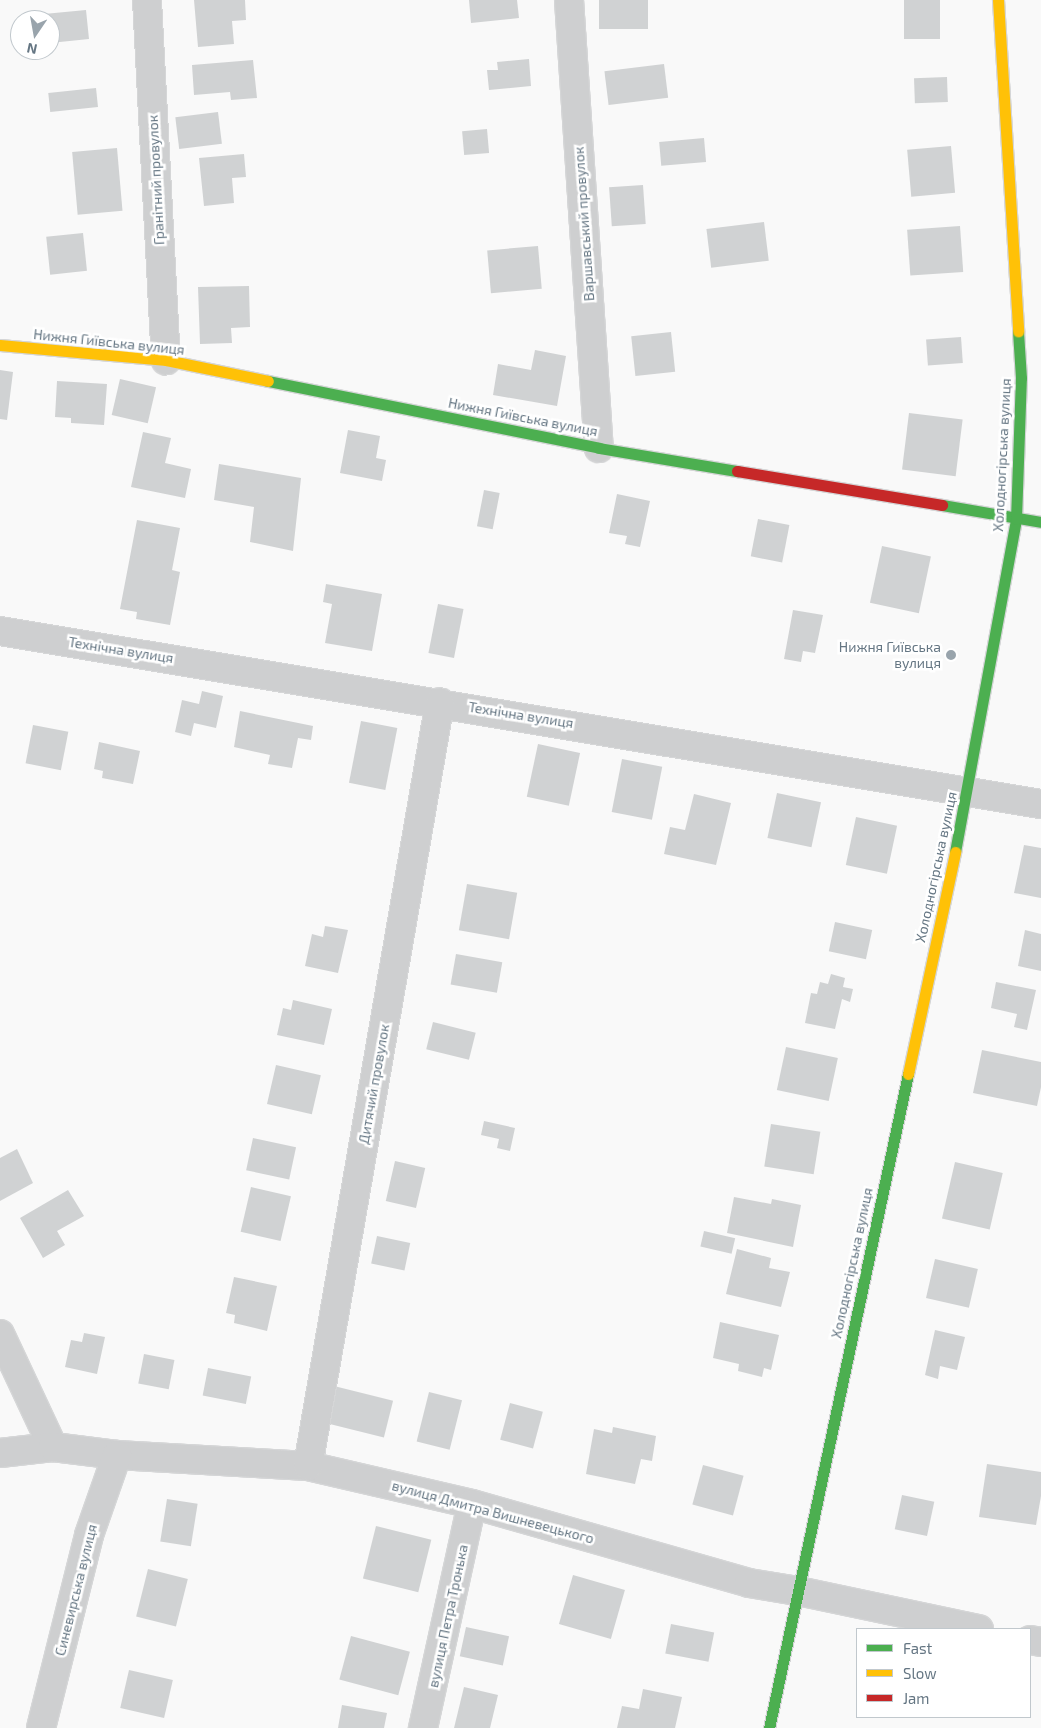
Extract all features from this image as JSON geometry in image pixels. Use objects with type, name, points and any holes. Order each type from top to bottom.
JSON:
[{"type":"main road","name":"Холодногірська вулиця","points":[[769,1728],[968,790],[1016,520],[1021,378],[998,0]]},
{"type":"main road","name":"Нижня Гиївська вулиця","points":[[0,345],[166,360],[599,448],[1016,520],[1041,522]]},
{"type":"street","name":"Гранітний провулок","points":[[147,0],[166,360]]},
{"type":"street","name":"Варшавський провулок","points":[[569,0],[599,448]]},
{"type":"street","name":"Технічна вулиця","points":[[0,631],[440,702],[968,790],[1041,804]]},
{"type":"street","name":"Дитячий провулок","points":[[308,1466],[440,702]]},
{"type":"street","points":[[0,1334],[52,1447]]},
{"type":"street","name":"вулиця Дмитра Вишневецького","points":[[0,1453],[52,1447],[117,1455],[308,1466],[472,1504],[749,1583],[798,1591],[974,1628]]},
{"type":"street","name":"Синевирська вулиця","points":[[41,1728],[88,1535],[117,1455]]},
{"type":"street","name":"вулиця Петра Тронька","points":[[424,1728],[472,1504]]},
{"type":"building","points":[[194,0],[245,0],[246,20],[232,21],[234,44],[198,47]]},
{"type":"building","points":[[469,0],[517,0],[519,18],[471,23]]},
{"type":"building","points":[[599,0],[648,0],[648,29],[599,29]]},
{"type":"building","points":[[904,0],[940,0],[940,39],[904,39]]},
{"type":"building","points":[[86,10],[89,39],[60,42],[60,12]]},
{"type":"building","points":[[529,59],[531,86],[489,90],[487,70],[498,70],[497,62]]},
{"type":"building","points":[[253,60],[257,98],[231,100],[230,92],[194,95],[192,65]]},
{"type":"building","points":[[664,64],[668,98],[609,105],[604,71]]},
{"type":"building","points":[[947,77],[948,102],[915,103],[914,78]]},
{"type":"building","points":[[96,88],[98,107],[50,112],[48,93]]},
{"type":"building","points":[[218,112],[222,144],[179,149],[175,117]]},
{"type":"building","points":[[487,129],[489,153],[464,155],[462,131]]},
{"type":"building","points":[[704,138],[706,162],[661,166],[659,142]]},
{"type":"building","points":[[951,146],[955,193],[911,197],[907,150]]},
{"type":"building","points":[[117,148],[122,211],[78,215],[72,152]]},
{"type":"building","points":[[244,154],[246,177],[232,178],[234,203],[204,206],[199,158]]},
{"type":"building","points":[[643,185],[646,224],[612,226],[609,187]]},
{"type":"building","points":[[764,222],[769,261],[711,268],[706,229]]},
{"type":"building","points":[[960,226],[963,272],[910,276],[907,230]]},
{"type":"building","points":[[83,233],[87,271],[50,275],[46,237]]},
{"type":"building","points":[[538,246],[542,289],[491,293],[487,250]]},
{"type":"building","points":[[249,286],[250,327],[231,328],[232,343],[200,344],[198,287]]},
{"type":"building","points":[[671,332],[675,372],[635,376],[631,336]]},
{"type":"building","points":[[961,337],[963,363],[928,365],[926,339]]},
{"type":"building","points":[[535,350],[566,356],[557,406],[493,395],[498,364],[531,370]]},
{"type":"building","points":[[0,370],[13,372],[7,420],[0,419]]},
{"type":"building","points":[[120,379],[156,387],[148,423],[112,415]]},
{"type":"building","points":[[57,381],[107,384],[104,425],[71,423],[71,418],[55,417]]},
{"type":"building","points":[[909,413],[963,420],[956,476],[902,470]]},
{"type":"building","points":[[348,430],[380,436],[376,458],[386,460],[382,481],[340,473]]},
{"type":"building","points":[[143,432],[171,438],[165,463],[191,469],[185,498],[131,487]]},
{"type":"building","points":[[219,464],[301,478],[293,551],[250,542],[254,507],[214,500]]},
{"type":"building","points":[[484,490],[500,493],[493,529],[477,526]]},
{"type":"building","points":[[617,494],[650,501],[640,547],[625,544],[627,536],[609,533]]},
{"type":"building","points":[[758,519],[789,525],[782,562],[751,556]]},
{"type":"building","points":[[137,520],[180,528],[172,570],[180,572],[170,625],[136,619],[137,612],[120,609]]},
{"type":"building","points":[[882,546],[931,556],[919,613],[870,603]]},
{"type":"building","points":[[326,584],[382,594],[372,651],[325,643],[332,604],[323,602]]},
{"type":"building","points":[[438,604],[464,609],[454,658],[428,653]]},
{"type":"building","points":[[793,610],[823,615],[815,653],[803,651],[801,662],[784,659]]},
{"type":"building","points":[[202,691],[223,696],[216,728],[194,723],[191,736],[175,732],[182,700],[199,704]]},
{"type":"building","points":[[240,711],[313,726],[311,740],[298,738],[292,768],[268,764],[270,755],[234,747]]},
{"type":"building","points":[[361,721],[397,728],[385,790],[349,783]]},
{"type":"building","points":[[33,725],[68,732],[61,770],[26,763]]},
{"type":"building","points":[[99,742],[140,751],[133,784],[102,778],[103,771],[94,769]]},
{"type":"building","points":[[538,744],[580,753],[569,806],[527,797]]},
{"type":"building","points":[[622,759],[662,767],[652,820],[612,812]]},
{"type":"building","points":[[777,793],[821,802],[811,847],[767,838]]},
{"type":"building","points":[[694,794],[731,803],[716,865],[664,854],[670,827],[685,830]]},
{"type":"building","points":[[856,817],[897,826],[887,874],[846,865]]},
{"type":"building","points":[[1024,845],[1041,848],[1041,898],[1014,893]]},
{"type":"building","points":[[467,884],[517,893],[509,939],[459,930]]},
{"type":"building","points":[[835,922],[872,930],[866,959],[829,951]]},
{"type":"building","points":[[325,926],[348,930],[338,973],[305,966],[312,934],[323,937]]},
{"type":"building","points":[[1025,930],[1041,934],[1041,971],[1018,966]]},
{"type":"building","points":[[456,954],[502,962],[497,993],[451,985]]},
{"type":"building","points":[[831,974],[845,978],[843,987],[853,989],[850,1002],[842,999],[835,1029],[805,1023],[811,993],[817,994],[820,982],[828,984]]},
{"type":"building","points":[[996,982],[1036,990],[1027,1030],[1014,1027],[1017,1014],[991,1008]]},
{"type":"building","points":[[293,1000],[332,1009],[324,1045],[277,1035],[283,1008],[291,1010]]},
{"type":"building","points":[[433,1022],[476,1033],[469,1060],[426,1049]]},
{"type":"building","points":[[786,1047],[838,1058],[829,1101],[777,1090]]},
{"type":"building","points":[[982,1050],[1041,1062],[1041,1087],[1037,1106],[973,1093]]},
{"type":"building","points":[[276,1065],[321,1075],[312,1114],[267,1104]]},
{"type":"building","points":[[484,1121],[515,1128],[510,1151],[497,1148],[499,1139],[481,1135]]},
{"type":"building","points":[[771,1124],[820,1132],[814,1174],[764,1166]]},
{"type":"building","points":[[253,1138],[296,1147],[289,1179],[246,1170]]},
{"type":"building","points":[[17,1149],[33,1183],[0,1201],[0,1158]]},
{"type":"building","points":[[395,1161],[425,1168],[416,1208],[386,1201]]},
{"type":"building","points":[[955,1162],[1003,1173],[990,1230],[942,1219]]},
{"type":"building","points":[[251,1187],[291,1196],[281,1241],[241,1232]]},
{"type":"building","points":[[68,1190],[84,1216],[57,1231],[65,1245],[43,1258],[20,1218]]},
{"type":"building","points":[[734,1197],[771,1204],[772,1199],[801,1205],[793,1247],[727,1233]]},
{"type":"building","points":[[704,1231],[735,1238],[732,1254],[700,1247]]},
{"type":"building","points":[[377,1236],[410,1243],[404,1270],[371,1263]]},
{"type":"building","points":[[737,1249],[771,1258],[769,1268],[790,1272],[781,1307],[726,1294]]},
{"type":"building","points":[[935,1259],[978,1269],[969,1308],[926,1298]]},
{"type":"building","points":[[234,1277],[277,1286],[267,1331],[234,1323],[235,1315],[226,1313]]},
{"type":"building","points":[[720,1322],[779,1335],[771,1370],[764,1368],[762,1377],[738,1371],[739,1364],[713,1358]]},
{"type":"building","points":[[935,1330],[965,1337],[957,1370],[940,1366],[938,1379],[925,1375]]},
{"type":"building","points":[[84,1333],[105,1337],[97,1374],[65,1367],[71,1340],[82,1342]]},
{"type":"building","points":[[144,1354],[174,1360],[169,1389],[138,1383]]},
{"type":"building","points":[[208,1368],[251,1376],[246,1404],[203,1395]]},
{"type":"building","points":[[330,1385],[393,1401],[384,1438],[321,1422]]},
{"type":"building","points":[[429,1392],[462,1400],[450,1450],[417,1441]]},
{"type":"building","points":[[510,1403],[543,1412],[533,1449],[500,1440]]},
{"type":"building","points":[[613,1427],[656,1436],[652,1461],[641,1459],[635,1484],[586,1474],[594,1429],[612,1433]]},
{"type":"building","points":[[987,1464],[1041,1472],[1041,1496],[1036,1525],[979,1517]]},
{"type":"building","points":[[703,1465],[744,1476],[733,1515],[692,1505]]},
{"type":"building","points":[[902,1495],[934,1502],[927,1536],[895,1529]]},
{"type":"building","points":[[167,1499],[198,1504],[191,1546],[160,1541]]},
{"type":"building","points":[[376,1526],[431,1540],[418,1592],[363,1578]]},
{"type":"building","points":[[148,1569],[188,1579],[176,1626],[136,1617]]},
{"type":"building","points":[[573,1575],[625,1590],[611,1639],[559,1624]]},
{"type":"building","points":[[671,1624],[714,1632],[708,1662],[665,1653]]},
{"type":"building","points":[[466,1627],[509,1636],[503,1665],[460,1656]]},
{"type":"building","points":[[351,1636],[410,1652],[398,1695],[339,1679]]},
{"type":"building","points":[[129,1670],[173,1680],[164,1718],[120,1708]]},
{"type":"building","points":[[464,1687],[498,1695],[490,1728],[454,1728]]},
{"type":"building","points":[[643,1689],[682,1697],[675,1728],[617,1728],[622,1706],[639,1709]]},
{"type":"building","points":[[342,1705],[387,1713],[384,1728],[338,1728]]},
{"type":"traffic: fast","points":[[955,852],[1016,519],[1021,378],[1018,331]]},
{"type":"traffic: fast","points":[[268,381],[599,448],[737,471]]},
{"type":"traffic: fast","points":[[942,505],[1041,522]]},
{"type":"traffic: fast","points":[[769,1728],[908,1074]]},
{"type":"traffic: slow","points":[[998,0],[1018,331]]},
{"type":"traffic: slow","points":[[0,345],[166,360],[268,381]]},
{"type":"traffic: slow","points":[[908,1074],[955,852]]},
{"type":"traffic: jam","points":[[737,471],[942,505]]},
{"type":"place","name":"Нижня Гиївська вулиця","points":[[951,655]]}]
